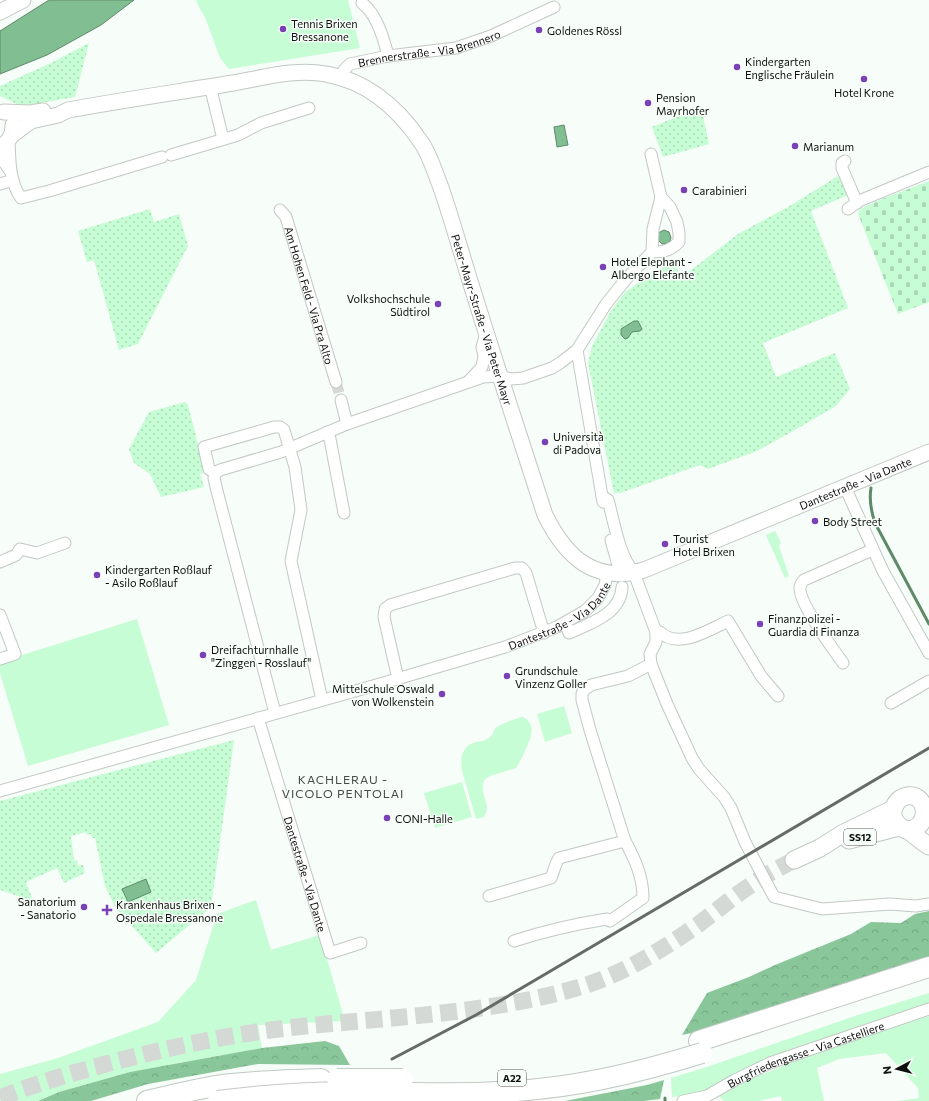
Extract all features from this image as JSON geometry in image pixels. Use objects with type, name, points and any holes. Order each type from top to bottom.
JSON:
[{"type":"highway","name":"A22","points":[[218,1101],[252,1096],[290,1094],[356,1092],[478,1093],[564,1087],[626,1075],[700,1047],[929,967]]},
{"type":"highway","name":"A22","points":[[147,1101],[222,1086],[262,1082],[321,1079],[497,1079],[590,1070],[700,1047],[929,980]]},
{"type":"main road","points":[[0,12],[23,0]]},
{"type":"main road","points":[[7,141],[31,121],[58,115],[68,110],[143,96],[296,73],[324,73],[342,77]]},
{"type":"main road","name":"Peter-Mayr-Straße - Via Peter Mayr","points":[[342,77],[356,82],[386,102],[409,126],[422,143],[431,161],[444,198],[545,515],[558,539],[571,554],[588,566],[612,569]]},
{"type":"main road","points":[[2,111],[30,113],[57,108],[68,110]]},
{"type":"main road","points":[[2,111],[11,120],[13,125],[7,141]]},
{"type":"main road","name":"Dantestraße - Via Dante","points":[[612,569],[625,574],[634,573],[654,566],[929,452]]},
{"type":"main road","name":"SS12","points":[[794,860],[820,848],[842,834],[893,809],[900,799],[906,796],[912,796],[926,810],[920,827],[914,830],[891,828],[820,848]]},
{"type":"main road","points":[[893,809],[893,816],[896,823],[929,846]]},
{"type":"street","points":[[362,3],[369,8],[382,34],[388,56]]},
{"type":"street","name":"Brennerstraße - Via Brennero","points":[[342,77],[344,70],[350,64],[388,56],[449,49],[491,36],[554,7]]},
{"type":"street","points":[[210,86],[223,139]]},
{"type":"street","points":[[7,141],[12,175],[18,194],[21,198],[238,135],[261,123],[309,108]]},
{"type":"street","points":[[651,154],[662,197],[670,207],[677,222],[679,233],[678,242],[673,248],[664,252],[652,252]]},
{"type":"street","points":[[0,156],[12,175]]},
{"type":"street","points":[[844,161],[842,163],[842,168],[853,206],[929,172]]},
{"type":"street","points":[[0,184],[12,175]]},
{"type":"street","points":[[215,473],[220,470],[289,448],[347,424],[483,377],[500,376],[511,379],[523,378],[560,363],[576,350],[606,304],[627,278],[652,252],[653,229],[662,197]]},
{"type":"street","name":"Am Hohen Feld - Via Pra Alto","points":[[280,210],[286,217],[336,382]]},
{"type":"street","points":[[468,382],[482,367],[484,356],[482,347],[486,333]]},
{"type":"street","points":[[576,350],[608,530],[612,569]]},
{"type":"street","points":[[341,400],[347,424]]},
{"type":"street","points":[[215,473],[209,469],[204,447],[274,427],[280,427],[284,430],[295,467],[301,510],[291,561],[322,700]]},
{"type":"street","points":[[327,432],[330,439],[344,514]]},
{"type":"street","points":[[215,473],[214,478],[216,487],[275,713]]},
{"type":"street","points":[[846,487],[882,571],[925,637],[929,653]]},
{"type":"street","points":[[602,496],[608,500],[623,553],[628,565],[634,573],[656,632],[656,642],[650,654],[651,664],[667,704],[692,758],[724,797],[731,808],[745,842],[774,897],[822,909],[890,904],[916,906],[929,904]]},
{"type":"street","points":[[0,562],[16,555],[20,549],[37,553],[65,544]]},
{"type":"street","points":[[843,663],[814,620],[801,597],[800,587],[804,580],[872,550]]},
{"type":"street","points":[[398,679],[384,616],[385,609],[390,605],[515,568],[522,568],[526,573],[544,633]]},
{"type":"street","name":"Dantestraße - Via Dante","points":[[0,791],[398,679],[505,647],[544,633],[585,611],[598,598],[612,569]]},
{"type":"street","points":[[565,623],[570,633],[606,615],[613,609],[619,600],[622,587]]},
{"type":"street","points":[[0,615],[15,654],[0,659]]},
{"type":"street","points":[[656,632],[660,632],[664,636],[673,639],[689,639],[728,621],[761,676],[778,696]]},
{"type":"street","points":[[514,941],[552,929],[576,924],[607,919],[610,921],[643,898],[640,874],[635,859],[624,841],[590,730],[582,700],[582,694],[584,690],[591,685],[628,676],[651,664]]},
{"type":"street","points":[[891,703],[929,681]]},
{"type":"street","name":"Dantestraße - Via Dante","points":[[258,718],[330,953],[361,944]]},
{"type":"street","points":[[489,896],[551,878],[554,872],[555,864],[559,858],[624,841]]},
{"type":"street","name":"Burgfriedengasse - Via Castelliere","points":[[684,1101],[707,1096],[770,1063],[929,1009]]},
{"type":"green space","name":"Tennis Brixen Bressanone","points":[[196,0],[348,0],[360,48],[229,69],[220,58],[205,17]]},
{"type":"green space","points":[[89,43],[75,97],[29,105],[19,105],[0,96],[0,86],[53,62]]},
{"type":"green space","points":[[701,107],[709,144],[663,157],[652,127]]},
{"type":"green space","points":[[838,176],[848,195],[811,211],[848,308],[763,343],[776,377],[835,353],[850,389],[836,406],[757,451],[708,469],[700,465],[620,493],[614,493],[588,363],[592,346],[611,311],[625,292],[673,260],[679,273],[690,271],[738,234],[788,207]]},
{"type":"green space","points":[[929,181],[929,302],[898,314],[858,214],[860,209]]},
{"type":"green space","points":[[150,209],[154,222],[179,214],[188,246],[138,344],[119,350],[94,260],[87,262],[78,231]]},
{"type":"green space","points":[[185,402],[188,405],[205,472],[200,474],[204,487],[161,497],[150,474],[134,463],[129,449],[149,412]]},
{"type":"green space","points":[[775,531],[781,543],[779,546],[789,576],[785,578],[766,535]]},
{"type":"green space","points":[[137,619],[169,725],[28,766],[0,673],[0,662]]},
{"type":"green space","points":[[564,706],[572,733],[545,742],[537,714]]},
{"type":"green space","points":[[523,717],[528,720],[532,728],[531,737],[525,751],[516,768],[485,779],[483,789],[487,807],[486,812],[484,817],[476,819],[462,771],[461,761],[463,753],[471,744],[484,741],[492,735],[495,729],[500,725]]},
{"type":"green space","points":[[234,740],[211,907],[156,953],[115,907],[105,886],[95,838],[92,838],[91,834],[87,835],[86,832],[71,836],[74,861],[77,860],[78,866],[83,865],[85,873],[64,883],[57,868],[26,882],[33,901],[0,890],[0,801]]},
{"type":"green space","points":[[462,782],[472,817],[435,828],[424,793]]},
{"type":"green space","points":[[256,900],[271,950],[320,935],[345,1021],[258,1025],[262,1048],[130,1072],[59,1092],[38,1101],[0,1101],[0,1074],[55,1059],[158,1022],[196,980],[217,914]]},
{"type":"green space","points":[[929,911],[929,957],[707,1030],[682,1035],[707,993],[851,934],[871,922],[901,923],[915,914]]},
{"type":"green space","points":[[929,993],[929,1006],[694,1095],[672,1097],[671,1078],[858,1015]]},
{"type":"green space","points":[[929,1016],[929,1101],[897,1101],[919,1098],[918,1088],[886,1053],[839,1059],[817,1068],[824,1101],[782,1101],[781,1096],[759,1101],[725,1101],[721,1099],[719,1095],[721,1092],[798,1060],[850,1041]]},
{"type":"green space","points":[[325,1041],[339,1046],[350,1065],[258,1064],[148,1084],[91,1101],[38,1101],[59,1092],[130,1072],[262,1048]]},
{"type":"green space","points":[[664,1080],[660,1099],[643,1101],[565,1101],[647,1085]]},
{"type":"shaded area","points":[[49,0],[134,0],[101,25],[47,55],[0,74],[0,31]]},
{"type":"shaded area","points":[[564,125],[568,145],[557,147],[554,127]]},
{"type":"shaded area","points":[[664,230],[669,232],[671,238],[669,243],[662,244],[658,240],[658,233]]},
{"type":"shaded area","points":[[634,321],[638,321],[642,329],[640,331],[632,332],[628,338],[625,339],[621,335],[621,329]]},
{"type":"shaded area","points":[[146,879],[151,892],[128,902],[122,889]]},
{"type":"waterway","points":[[871,488],[871,506],[875,523],[929,624]]},
{"type":"tunnel","points":[[336,382],[341,400]]},
{"type":"tunnel","points":[[0,1098],[80,1071],[149,1053],[208,1040],[287,1028],[435,1014],[508,1004],[580,987],[612,975],[656,952],[699,924],[752,884],[794,860]]},
{"type":"railway","points":[[392,1059],[476,1015],[929,748]]},
{"type":"place","name":"Tennis Brixen Bressanone","points":[[283,29]]},
{"type":"place","name":"Goldenes Rössl","points":[[539,30]]},
{"type":"place","name":"Kindergarten Englische Fräulein","points":[[737,67]]},
{"type":"place","name":"Hotel Krone","points":[[864,79]]},
{"type":"place","name":"Pension Mayrhofer","points":[[648,103]]},
{"type":"place","name":"Marianum","points":[[795,146]]},
{"type":"place","name":"Carabinieri","points":[[684,190]]},
{"type":"place","name":"Hotel Elephant - Albergo Elefante","points":[[603,267]]},
{"type":"place","name":"Volkshochschule Südtirol","points":[[438,304]]},
{"type":"place","name":"Università di Padova","points":[[545,442]]},
{"type":"place","name":"Body Street","points":[[815,521]]},
{"type":"place","name":"Tourist Hotel Brixen","points":[[665,544]]},
{"type":"place","name":"Kindergarten Roßlauf - Asilo Roßlauf","points":[[97,575]]},
{"type":"place","name":"Finanzpolizei - Guardia di Finanza","points":[[760,624]]},
{"type":"place","name":"Dreifachturnhalle \"Zinggen - Rosslauf\"","points":[[203,655]]},
{"type":"place","name":"Grundschule Vinzenz Goller","points":[[507,676]]},
{"type":"place","name":"Mittelschule Oswald von Wolkenstein","points":[[442,694]]},
{"type":"place","name":"CONI-Halle","points":[[387,818]]},
{"type":"place","name":"Sanatorium - Sanatorio","points":[[84,907]]},
{"type":"place","name":"Krankenhaus Brixen - Ospedale Bressanone","points":[[107,910]]},
{"type":"district","name":"KACHLERAU - VICOLO PENTOLAI","points":[[343,786]]}]
